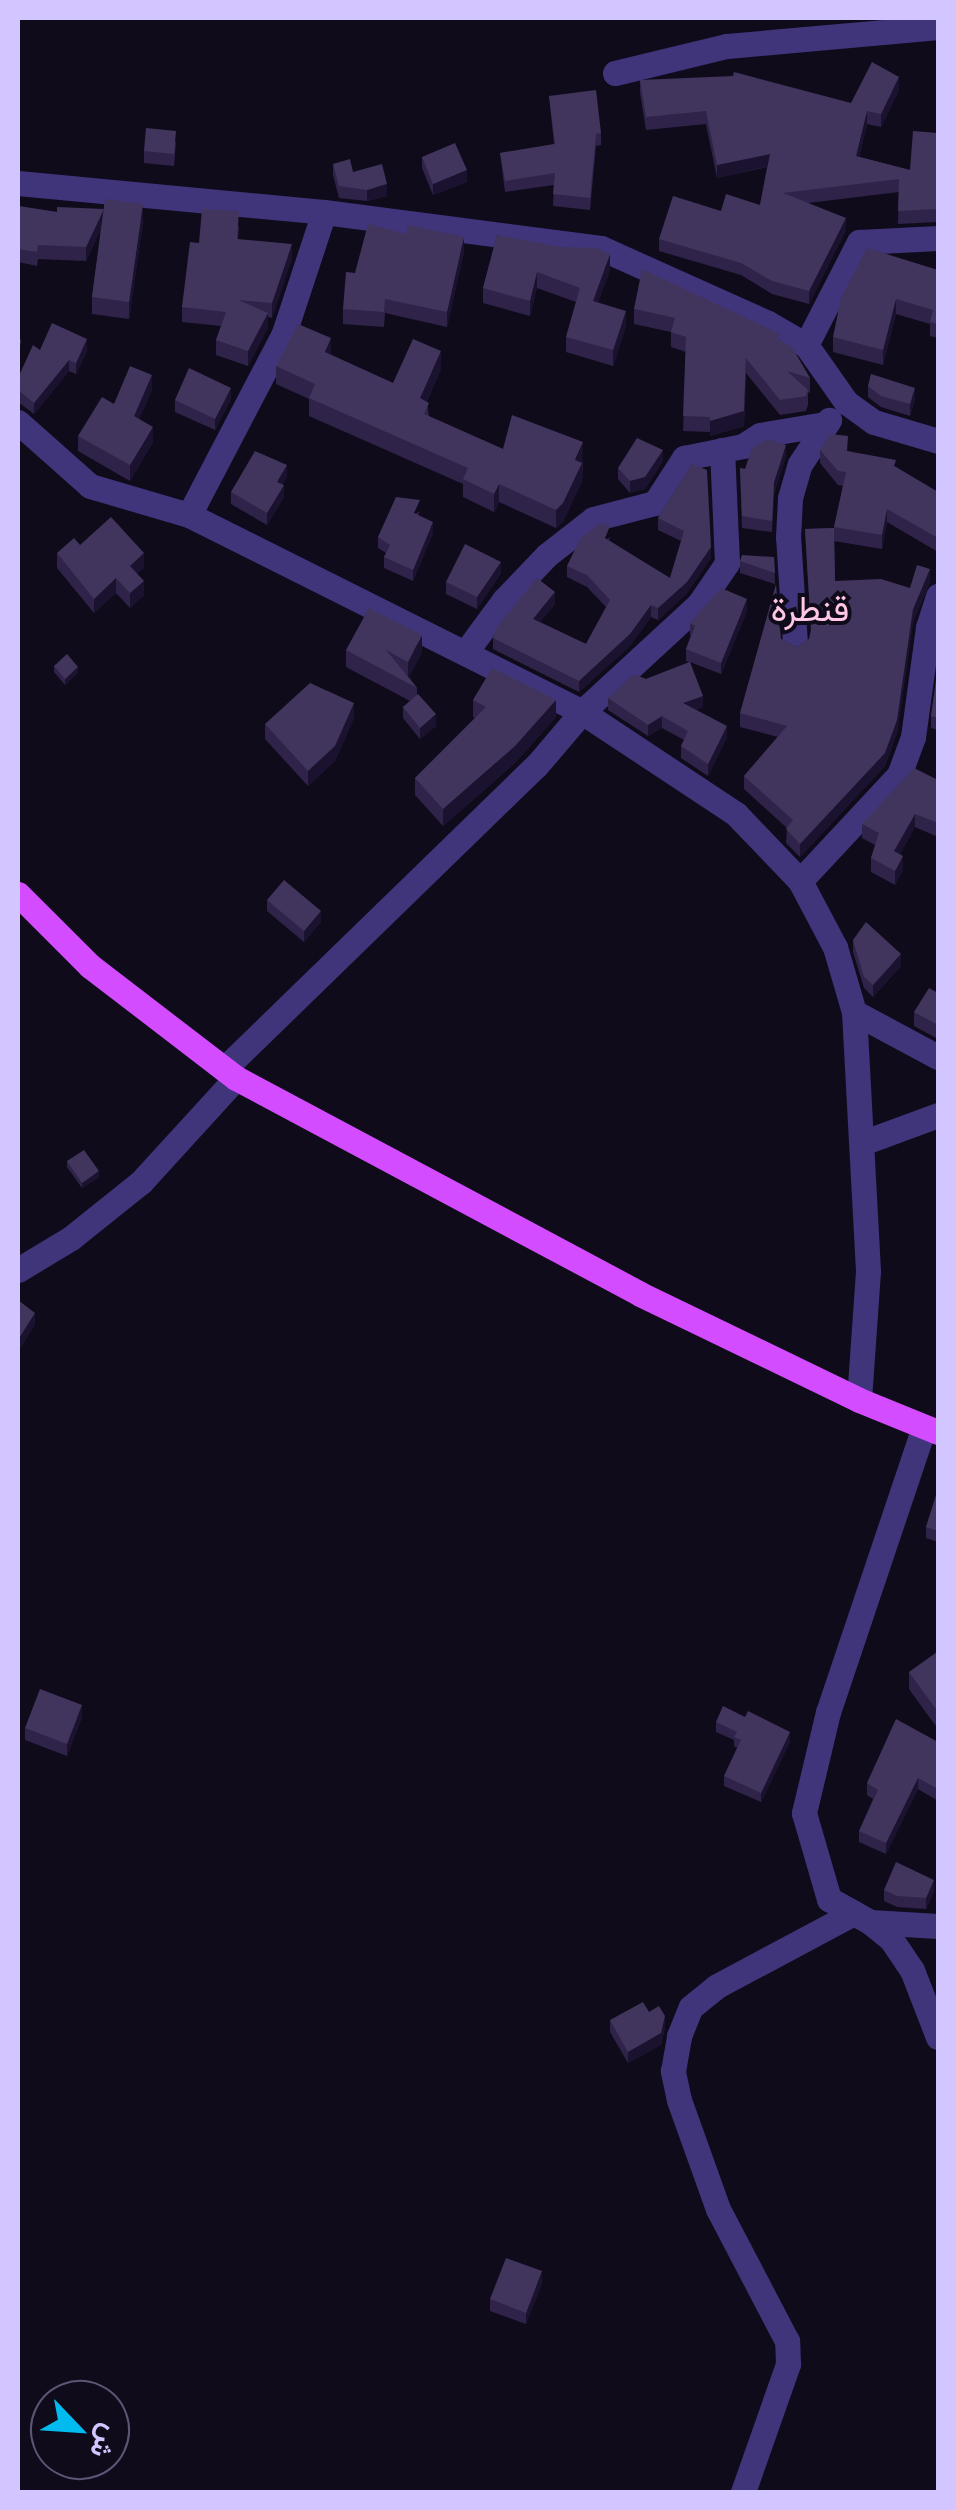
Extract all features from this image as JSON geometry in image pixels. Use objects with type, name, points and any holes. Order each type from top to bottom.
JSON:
[{"type":"main road","points":[[18,894],[90,966],[230,1073],[640,1294],[859,1400],[931,1429]]},
{"type":"street","points":[[616,73],[727,46],[938,27]]},
{"type":"street","points":[[18,184],[324,212],[601,248],[768,323],[806,345],[846,402],[874,422],[937,439]]},
{"type":"street","points":[[189,515],[284,332],[324,212]]},
{"type":"street","points":[[806,345],[859,242],[938,238]]},
{"type":"street","points":[[796,644],[788,536],[790,498],[800,464],[846,402]]},
{"type":"street","points":[[18,422],[90,486],[189,515],[582,712],[736,814],[800,881],[835,946],[854,1012],[868,1271],[859,1400]]},
{"type":"street","points":[[465,653],[504,600],[547,555],[593,519],[655,503],[684,458],[742,446],[760,435],[826,424]]},
{"type":"street","points":[[18,1270],[71,1238],[140,1182],[230,1073],[536,766],[582,712],[699,604],[727,563],[722,450]]},
{"type":"street","points":[[800,881],[899,775],[913,738],[928,627],[938,596]]},
{"type":"street","points":[[854,1012],[938,1057]]},
{"type":"street","points":[[862,1143],[938,1115]]},
{"type":"street","points":[[931,1429],[828,1712],[804,1813],[828,1900],[862,1917],[891,1939],[912,1970],[938,2038]]},
{"type":"street","points":[[744,2492],[788,2364],[787,2341],[718,2209],[679,2100],[673,2072],[679,2036],[691,2008],[716,1986],[862,1917],[938,1926]]},
{"type":"building","points":[[872,62],[899,77],[881,114],[867,111],[856,156],[910,170],[913,131],[938,133],[938,209],[898,211],[899,179],[783,193],[846,218],[809,291],[772,281],[741,263],[659,239],[673,196],[721,211],[726,194],[760,205],[770,154],[717,165],[706,111],[646,117],[640,80],[733,76],[734,72],[851,103]]},
{"type":"building","points":[[596,90],[601,133],[596,134],[590,198],[553,194],[555,173],[505,181],[500,153],[555,144],[549,96]]},
{"type":"building","points":[[146,128],[176,131],[174,154],[144,151]]},
{"type":"building","points":[[455,143],[467,170],[433,184],[422,157]]},
{"type":"building","points":[[350,159],[353,172],[382,164],[387,184],[367,190],[339,186],[333,164]]},
{"type":"building","points":[[105,199],[143,204],[129,302],[92,297]]},
{"type":"building","points":[[18,206],[57,212],[57,207],[104,209],[86,247],[38,245],[37,252],[18,249]]},
{"type":"building","points":[[202,209],[239,211],[237,239],[292,244],[272,303],[238,300],[268,313],[248,351],[216,340],[226,312],[182,307],[190,242],[199,243]]},
{"type":"building","points":[[368,224],[406,234],[408,225],[464,237],[447,312],[385,299],[384,312],[343,309],[346,272],[355,273]]},
{"type":"building","points":[[497,235],[560,247],[597,248],[610,254],[593,301],[626,311],[613,350],[566,337],[580,288],[537,272],[530,301],[483,288]]},
{"type":"building","points":[[867,248],[938,270],[938,324],[930,322],[933,310],[896,299],[883,350],[833,337],[841,298]]},
{"type":"building","points":[[642,269],[780,334],[777,339],[792,347],[810,378],[787,371],[808,390],[806,396],[780,400],[746,358],[744,411],[710,421],[710,417],[683,416],[686,337],[671,332],[675,318],[634,309]]},
{"type":"building","points":[[52,323],[87,339],[76,363],[69,360],[34,403],[18,390],[18,378],[33,345],[40,350]]},
{"type":"building","points":[[298,324],[331,338],[325,352],[393,383],[413,339],[441,351],[420,398],[429,403],[424,414],[503,449],[512,415],[583,442],[575,460],[582,463],[563,503],[556,510],[499,484],[494,494],[463,479],[468,468],[309,398],[315,384],[276,366]]},
{"type":"building","points":[[130,366],[152,375],[134,416],[153,427],[130,465],[78,436],[102,397],[114,404]]},
{"type":"building","points":[[189,368],[231,388],[215,419],[175,400]]},
{"type":"building","points":[[871,374],[915,388],[910,404],[881,396],[868,386]]},
{"type":"building","points":[[830,434],[848,436],[847,451],[896,460],[894,466],[938,492],[938,538],[887,509],[882,535],[834,527],[846,472],[838,471],[820,450]]},
{"type":"building","points":[[637,438],[663,450],[645,477],[630,481],[618,468]]},
{"type":"building","points":[[768,439],[786,445],[774,482],[772,521],[742,516],[740,468],[745,469],[752,448]]},
{"type":"building","points":[[255,451],[287,465],[277,482],[284,485],[267,513],[231,492]]},
{"type":"building","points":[[692,464],[707,470],[711,547],[687,582],[658,608],[651,605],[630,634],[579,681],[493,638],[497,627],[537,578],[555,592],[533,619],[586,644],[610,600],[587,575],[567,566],[580,539],[600,523],[610,526],[605,538],[670,578],[684,531],[658,518]]},
{"type":"building","points":[[396,497],[420,500],[414,513],[433,522],[413,570],[384,557],[390,545],[378,537]]},
{"type":"building","points":[[111,517],[144,553],[130,566],[144,581],[130,593],[116,578],[94,599],[57,553],[74,538],[80,545]]},
{"type":"building","points":[[834,528],[835,581],[881,579],[910,588],[917,565],[930,569],[913,609],[897,720],[885,753],[800,844],[786,829],[793,820],[744,776],[787,726],[740,713],[776,584],[781,639],[797,647],[809,639],[805,529]]},
{"type":"building","points":[[465,544],[501,562],[477,597],[446,582]]},
{"type":"building","points":[[742,555],[774,557],[775,573],[740,561]]},
{"type":"building","points":[[721,588],[747,599],[721,663],[686,649],[695,626],[690,623]]},
{"type":"building","points":[[369,608],[422,635],[408,662],[386,650],[417,688],[346,650]]},
{"type":"building","points":[[67,654],[78,667],[65,679],[54,666]]},
{"type":"building","points":[[690,662],[703,696],[683,703],[727,726],[708,764],[681,746],[688,731],[662,716],[648,725],[608,698],[634,674],[646,679]]},
{"type":"building","points":[[938,666],[938,718],[931,716]]},
{"type":"building","points":[[492,668],[556,700],[515,746],[443,809],[415,778],[486,707],[473,700]]},
{"type":"building","points":[[310,683],[354,703],[335,746],[308,771],[265,724]]},
{"type":"building","points":[[418,694],[436,714],[420,728],[403,707]]},
{"type":"building","points":[[914,768],[938,780],[938,823],[915,814],[894,851],[903,856],[895,871],[871,858],[879,833],[862,824]]},
{"type":"building","points":[[284,880],[321,911],[304,931],[267,900]]},
{"type":"building","points":[[866,922],[901,954],[873,985],[864,977],[853,940]]},
{"type":"building","points":[[929,988],[938,993],[938,1025],[914,1012]]},
{"type":"building","points":[[84,1150],[99,1171],[82,1183],[67,1161]]},
{"type":"building","points":[[18,1300],[35,1313],[18,1340]]},
{"type":"building","points":[[938,1492],[938,1531],[926,1527]]},
{"type":"building","points":[[938,1653],[938,1712],[909,1672]]},
{"type":"building","points":[[40,1689],[82,1705],[67,1744],[25,1728]]},
{"type":"building","points":[[723,1706],[745,1717],[748,1711],[790,1732],[761,1793],[724,1776],[741,1740],[734,1737],[737,1732],[716,1722]]},
{"type":"building","points":[[896,1719],[938,1742],[938,1789],[918,1778],[886,1843],[859,1831],[878,1790],[867,1783]]},
{"type":"building","points":[[896,1862],[934,1880],[926,1898],[897,1896],[884,1890]]},
{"type":"building","points":[[643,2002],[649,2012],[659,2006],[665,2016],[661,2033],[628,2052],[610,2020]]},
{"type":"building","points":[[506,2258],[542,2271],[526,2313],[490,2299]]},
{"type":"district","name":"قنطرة","points":[[810,608]]}]
